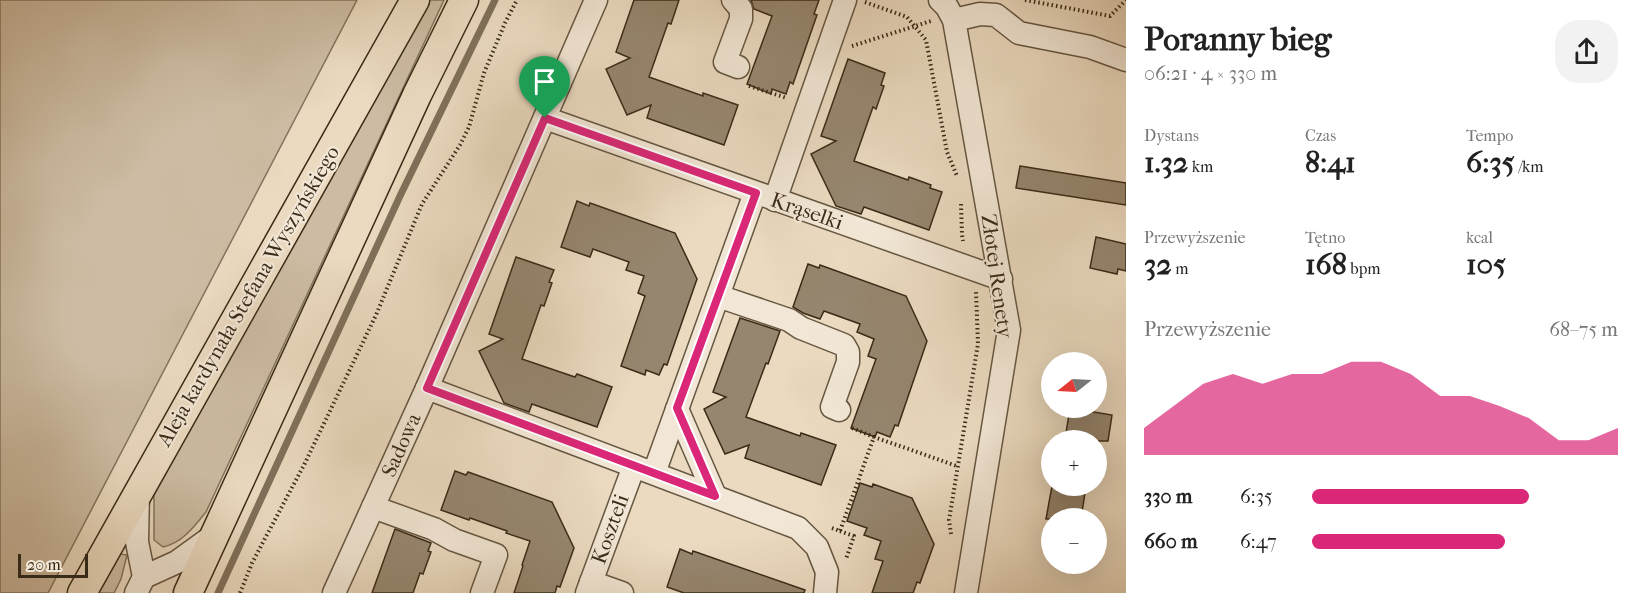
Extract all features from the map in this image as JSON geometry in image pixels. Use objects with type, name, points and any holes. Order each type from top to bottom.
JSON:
[{"type":"main road","name":"Aleja kardynała Stefana Wyszyńskiego","points":[[82,593],[415,0]]},
{"type":"main road","points":[[188,593],[408,116],[464,0]]},
{"type":"street","name":"Sadowa","points":[[334,593],[427,388],[596,0]]},
{"type":"street","points":[[733,0],[741,9],[741,19],[725,62],[738,67]]},
{"type":"street","name":"Koszteli","points":[[589,587],[644,469],[677,408],[718,296],[808,105],[845,0]]},
{"type":"street","points":[[940,0],[947,7],[954,26],[980,14],[996,15],[1019,33],[1090,47],[1126,60]]},
{"type":"street","name":"Złotej Renety","points":[[954,26],[1010,330],[966,593]]},
{"type":"street","name":"Krąselki","points":[[545,118],[1000,279]]},
{"type":"street","points":[[718,296],[789,320],[801,328],[844,345],[848,352],[848,362],[832,407],[840,410]]},
{"type":"street","points":[[427,388],[798,528],[817,547],[826,572],[825,593]]},
{"type":"street","points":[[677,408],[715,496]]},
{"type":"street","points":[[138,490],[137,542],[140,585],[213,536]]},
{"type":"street","points":[[373,507],[434,528],[454,540],[496,555],[482,593]]},
{"type":"street","points":[[589,587],[622,593]]},
{"type":"path","points":[[240,593],[252,563],[305,463],[376,315],[423,204],[469,127],[484,73],[517,0]]},
{"type":"path","points":[[1025,0],[1110,16],[1126,0]]},
{"type":"path","points":[[826,54],[927,22]]},
{"type":"path","points":[[738,67],[739,82],[808,105]]},
{"type":"path","points":[[830,528],[840,531],[874,437],[957,466]]},
{"type":"shaded area","points":[[0,0],[357,0],[48,593],[0,593]]},
{"type":"shaded area","points":[[423,0],[444,0],[206,512],[182,538],[163,547],[154,540],[154,495]]},
{"type":"shaded area","points":[[120,554],[127,555],[121,579],[114,593],[98,593]]},
{"type":"building","points":[[634,0],[679,0],[671,24],[668,23],[649,77],[703,96],[703,93],[738,105],[724,145],[647,118],[651,105],[627,115],[606,69],[630,58],[616,52]]},
{"type":"building","points":[[751,0],[819,0],[814,14],[817,15],[793,84],[790,82],[786,94],[772,89],[771,94],[747,84],[772,16],[754,9]]},
{"type":"building","points":[[848,59],[885,73],[881,85],[884,86],[876,109],[873,107],[854,161],[908,180],[909,177],[931,185],[930,188],[942,192],[929,230],[864,207],[861,214],[836,206],[811,154],[836,141],[821,136]]},
{"type":"building","points":[[1020,166],[1126,183],[1126,205],[1016,188]]},
{"type":"building","points":[[577,201],[589,206],[590,203],[675,233],[697,279],[667,365],[664,364],[659,375],[646,370],[645,375],[621,366],[645,296],[638,293],[644,276],[626,270],[629,262],[593,249],[590,257],[561,247]]},
{"type":"building","points":[[1096,237],[1126,244],[1126,271],[1118,269],[1117,274],[1090,268]]},
{"type":"building","points":[[516,257],[554,270],[544,306],[541,305],[522,359],[575,377],[577,374],[612,387],[597,427],[532,404],[529,412],[504,403],[479,351],[503,339],[489,334]]},
{"type":"building","points":[[808,264],[819,268],[820,265],[906,296],[927,341],[898,426],[895,425],[890,437],[877,432],[875,437],[851,428],[876,359],[868,356],[874,339],[857,332],[860,324],[824,311],[820,319],[793,307]]},
{"type":"building","points":[[740,318],[780,331],[746,417],[800,436],[801,433],[836,445],[821,485],[745,458],[749,445],[725,454],[704,409],[726,397],[713,392]]},
{"type":"building","points":[[1107,414],[1112,415],[1108,441],[1107,430],[1066,430],[1068,418],[1107,418]]},
{"type":"building","points":[[455,471],[466,475],[468,472],[552,502],[574,548],[560,587],[557,586],[555,593],[514,593],[530,541],[470,518],[469,520],[441,510]]},
{"type":"building","points":[[860,483],[872,487],[873,484],[912,498],[934,544],[920,583],[917,582],[913,593],[872,593],[883,561],[875,559],[881,541],[864,535],[867,528],[847,521]]},
{"type":"building","points":[[1050,496],[1084,496],[1083,508],[1048,508]]},
{"type":"building","points":[[395,529],[431,543],[428,551],[431,552],[413,593],[372,593]]},
{"type":"building","points":[[680,549],[692,554],[693,551],[805,590],[804,593],[684,593],[667,587]]},
{"type":"waterway","points":[[218,593],[400,196],[495,0]]},
{"type":"route","points":[[545,118],[756,193],[677,408],[715,496],[427,388],[545,118]]}]
